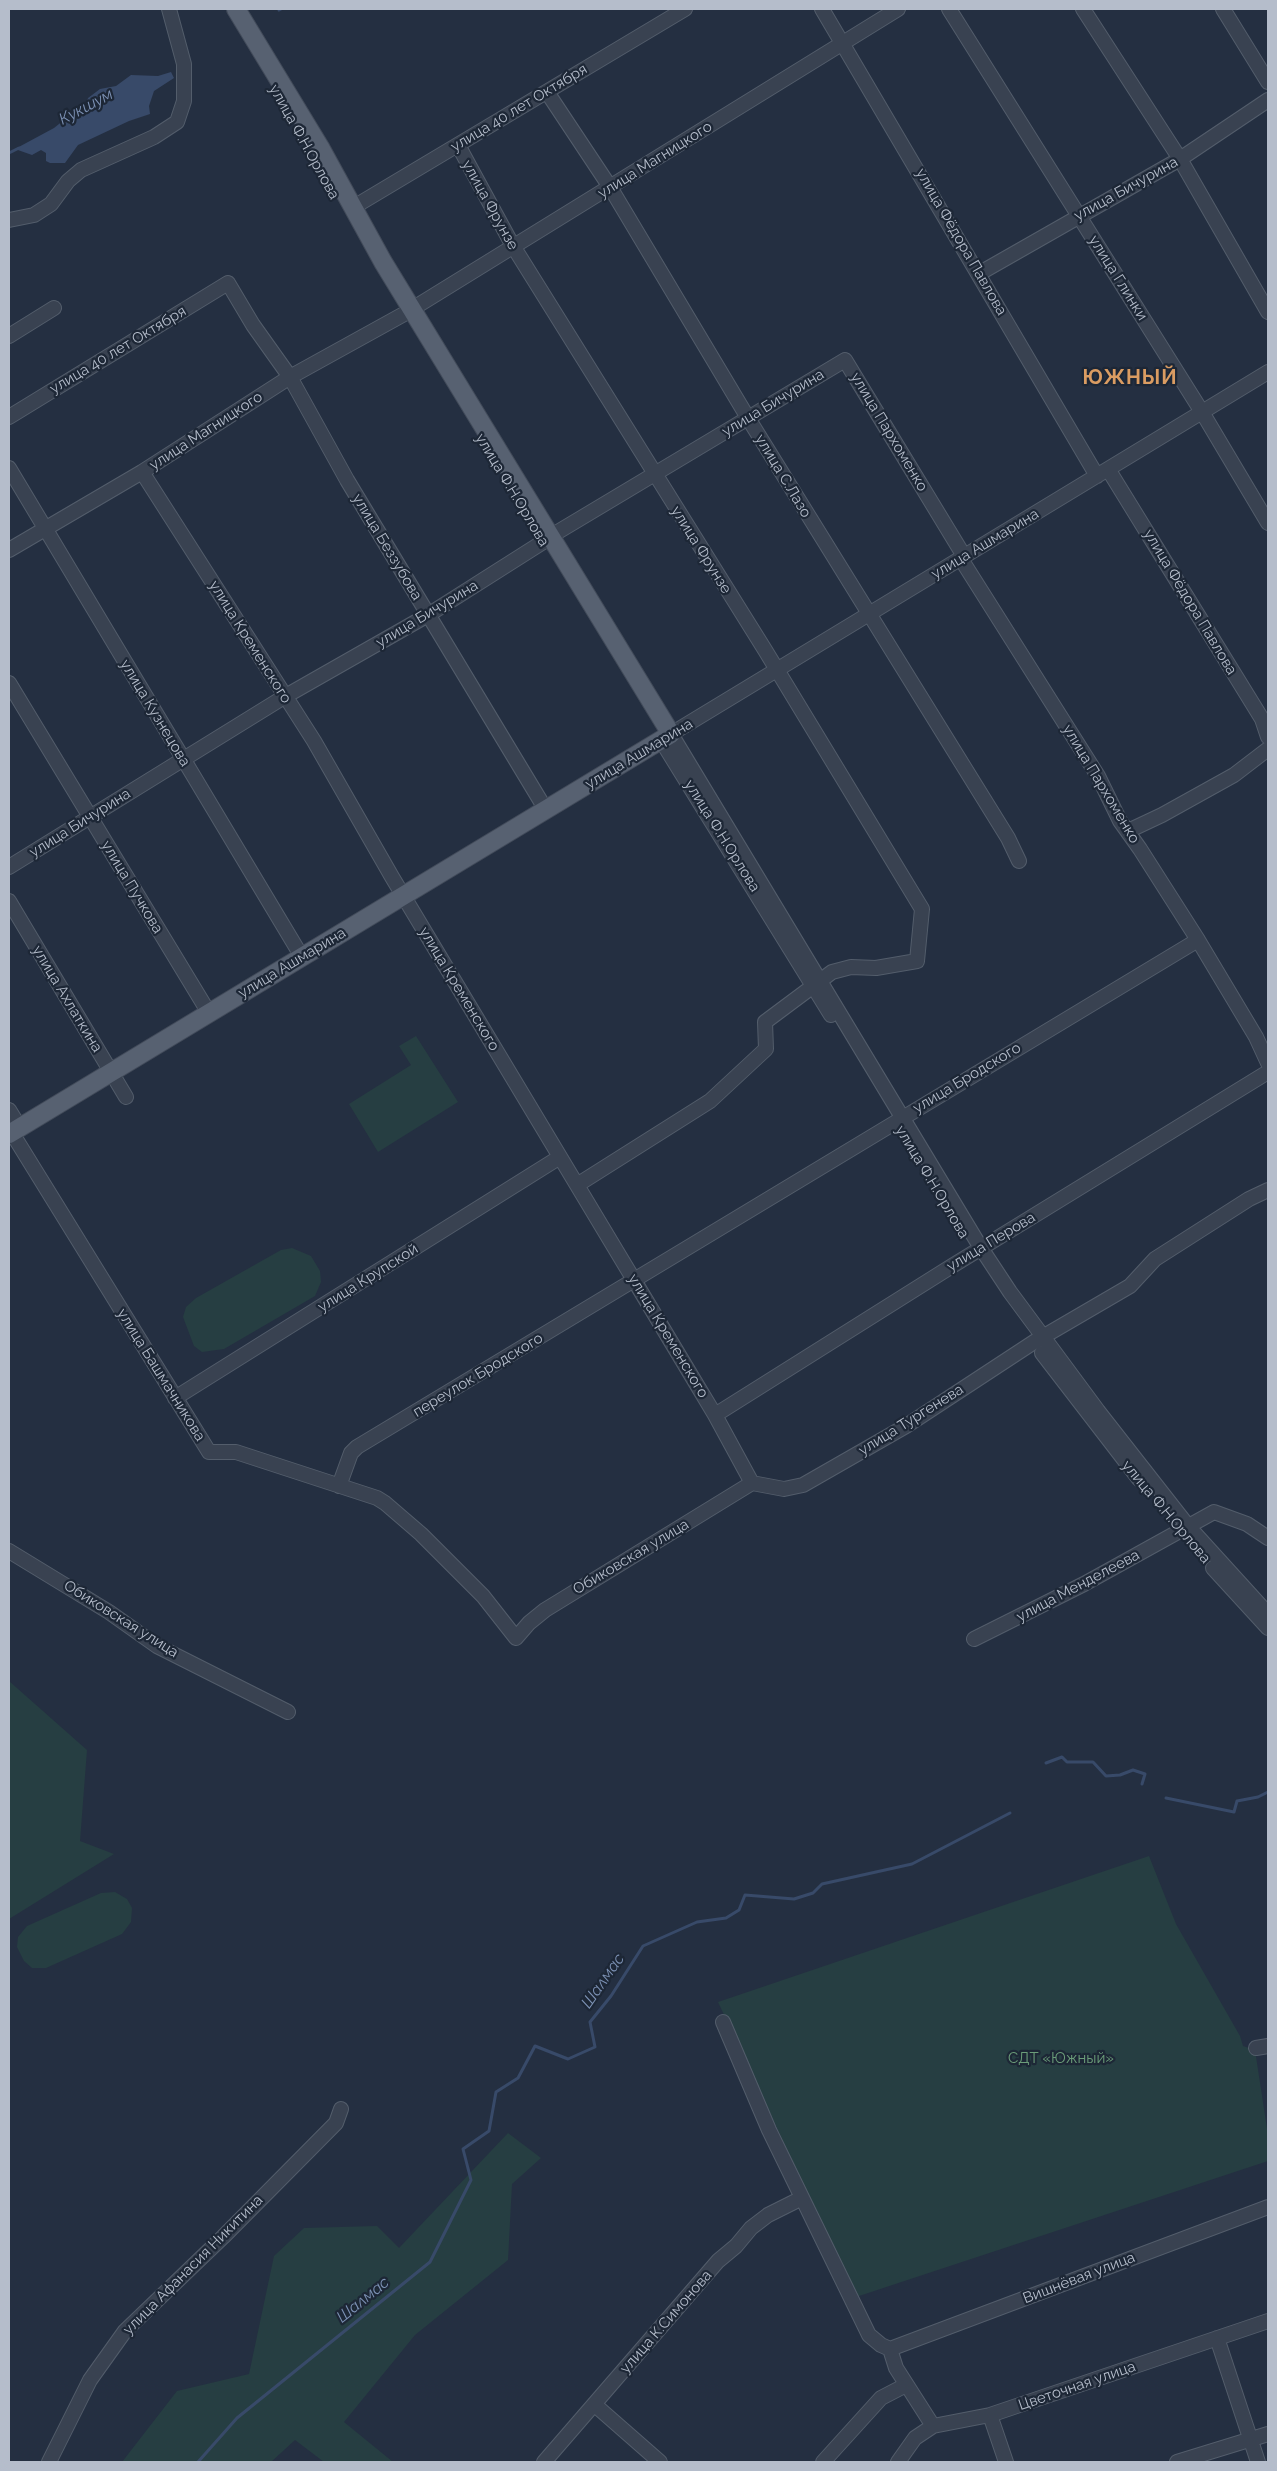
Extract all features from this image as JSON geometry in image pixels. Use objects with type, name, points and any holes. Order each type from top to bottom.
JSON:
[{"type":"main road","name":"улица Ф.Н.Орлова","points":[[225,9],[280,98],[353,230],[408,311],[666,737]]},
{"type":"main road","name":"улица Ф.Н.Орлова","points":[[236,9],[321,149],[408,311]]},
{"type":"main road","name":"улица Ашмарина","points":[[13,1132],[666,737]]},
{"type":"street","points":[[9,220],[34,215],[51,204],[68,181],[81,170],[154,137],[178,122],[184,102],[184,64],[169,9]]},
{"type":"street","name":"улица 40 лет Октября","points":[[352,208],[685,9]]},
{"type":"street","name":"улица Фёдора Павлова","points":[[822,9],[980,273],[1103,473],[1262,719],[1268,737]]},
{"type":"street","name":"улица Магницкого","points":[[9,550],[45,527],[142,472],[290,377],[408,311],[898,9]]},
{"type":"street","name":"улица Глинки","points":[[949,9],[1202,412],[1268,523]]},
{"type":"street","points":[[1084,9],[1180,159],[1268,312]]},
{"type":"street","points":[[1223,9],[1268,82]]},
{"type":"street","name":"улица С.Лазо","points":[[547,92],[610,188],[868,615],[1008,838],[1019,861]]},
{"type":"street","name":"улица Бичурина","points":[[980,273],[1180,159],[1268,100]]},
{"type":"street","name":"улица Фрунзе","points":[[458,145],[513,246],[653,474],[777,670],[922,909],[918,961],[876,968],[841,969],[817,982]]},
{"type":"street","name":"улица 40 лет Октября","points":[[9,417],[228,283]]},
{"type":"street","name":"улица Беззубова","points":[[228,283],[253,325],[290,377],[347,480],[546,810]]},
{"type":"street","points":[[9,336],[54,308]]},
{"type":"street","name":"улица Бичурина","points":[[9,867],[284,697],[428,615],[653,474],[845,360]]},
{"type":"street","name":"улица Пархоменко","points":[[845,360],[962,558],[1098,776],[1120,821],[1198,940],[1256,1037],[1268,1063]]},
{"type":"street","name":"улица Ашмарина","points":[[666,737],[1268,372]]},
{"type":"street","name":"улица Кузнецова","points":[[9,468],[302,957]]},
{"type":"street","name":"улица Кременского","points":[[142,472],[284,697],[314,741],[404,896],[636,1280],[715,1414],[752,1483]]},
{"type":"street","name":"улица Пучкова","points":[[9,683],[209,1013]]},
{"type":"street","name":"улица Ф.Н.Орлова","points":[[666,737],[817,982],[978,1250],[1038,1339],[1106,1438],[1268,1628]]},
{"type":"street","points":[[1128,831],[1162,815],[1234,775],[1268,749]]},
{"type":"street","name":"улица Ахлаткина","points":[[9,901],[126,1096]]},
{"type":"street","name":"улица Бродского","points":[[636,1280],[1198,940]]},
{"type":"street","points":[[577,1185],[710,1101],[766,1050],[765,1022],[817,982]]},
{"type":"street","name":"улица Перова","points":[[715,1414],[1268,1072]]},
{"type":"street","name":"улица Башмачникова","points":[[9,1110],[13,1132],[209,1452],[236,1452],[385,1503],[421,1534],[483,1596],[516,1638]]},
{"type":"street","name":"улица Крупской","points":[[175,1398],[560,1157]]},
{"type":"street","name":"улица Тургенева","points":[[752,1483],[784,1488],[803,1485],[906,1426],[1038,1339],[1130,1286],[1155,1259],[1249,1199],[1268,1190]]},
{"type":"street","name":"переулок Бродского","points":[[339,1486],[352,1453],[357,1447],[636,1280]]},
{"type":"street","name":"Обиковская улица","points":[[516,1638],[529,1623],[545,1610],[752,1483]]},
{"type":"street","name":"улица Менделеева","points":[[974,1639],[1084,1584],[1214,1512],[1247,1524],[1268,1538]]},
{"type":"street","name":"улица Ф.Н.Орлова","points":[[1184,1528],[1268,1614]]},
{"type":"street","name":"Обиковская улица","points":[[9,1551],[109,1612],[157,1646],[288,1712]]},
{"type":"street","points":[[723,2022],[802,2198],[869,2334],[881,2345],[890,2349],[896,2368],[933,2426]]},
{"type":"street","name":"улица Афанасия Никитина","points":[[49,2462],[90,2380],[124,2331],[223,2237],[336,2124],[341,2109]]},
{"type":"street","name":"улица К.Симонова","points":[[544,2462],[718,2261],[768,2215],[802,2198]]},
{"type":"street","name":"Вишнёвая улица","points":[[890,2349],[1268,2207]]},
{"type":"street","name":"Цветочная улица","points":[[898,2462],[914,2438],[933,2426],[990,2415],[1268,2321]]},
{"type":"street","points":[[1217,2338],[1258,2462]]},
{"type":"street","points":[[823,2462],[881,2398],[906,2385]]},
{"type":"street","points":[[595,2405],[660,2462]]},
{"type":"street","points":[[990,2415],[1006,2462]]},
{"type":"street","points":[[1177,2462],[1268,2434]]},
{"type":"green space","points":[[416,1036],[458,1102],[378,1152],[349,1104],[411,1065],[399,1046]]},
{"type":"green space","points":[[292,1248],[311,1256],[320,1271],[321,1282],[315,1296],[224,1349],[202,1352],[194,1346],[183,1317],[186,1307],[196,1298],[281,1250]]},
{"type":"green space","points":[[9,1681],[87,1750],[80,1841],[114,1854],[9,1919]]},
{"type":"green space","name":"СДТ «Южный»","points":[[1149,1856],[1176,1924],[1240,2036],[1243,2046],[1255,2050],[1268,2135],[1268,2161],[856,2297],[718,2002]]},
{"type":"green space","points":[[115,1892],[127,1899],[132,1908],[131,1922],[122,1934],[46,1968],[32,1968],[24,1961],[17,1947],[18,1937],[27,1926],[101,1893]]},
{"type":"green space","points":[[508,2133],[541,2158],[512,2184],[508,2260],[415,2335],[344,2422],[393,2462],[324,2462],[295,2440],[271,2462],[122,2462],[177,2391],[249,2374],[274,2256],[304,2228],[377,2226],[399,2248]]},
{"type":"water","points":[[171,72],[174,78],[154,91],[149,106],[150,114],[129,121],[78,145],[65,163],[50,163],[46,161],[46,153],[41,150],[32,155],[15,149],[54,128],[74,112],[85,109],[88,98],[100,89],[116,86],[131,75],[158,76]]},
{"type":"waterway","name":"Кукшум","points":[[9,153],[19,148]]},
{"type":"waterway","name":"Шалмас","points":[[1046,1763],[1062,1757],[1067,1762],[1093,1762],[1106,1776],[1120,1775],[1133,1770],[1145,1774],[1142,1784]]},
{"type":"waterway","name":"Шалмас","points":[[1166,1798],[1234,1812],[1237,1801],[1258,1797],[1268,1792]]},
{"type":"waterway","name":"Шалмас","points":[[198,2462],[237,2418],[430,2262],[471,2180],[463,2149],[489,2131],[496,2092],[518,2078],[535,2046],[568,2059],[595,2047],[590,2022],[611,1996],[643,1946],[697,1922],[726,1918],[739,1910],[745,1895],[794,1899],[813,1893],[822,1884],[912,1864],[1010,1813]]},
{"type":"district","name":"ЮЖНЫЙ","points":[[1130,378]]}]
